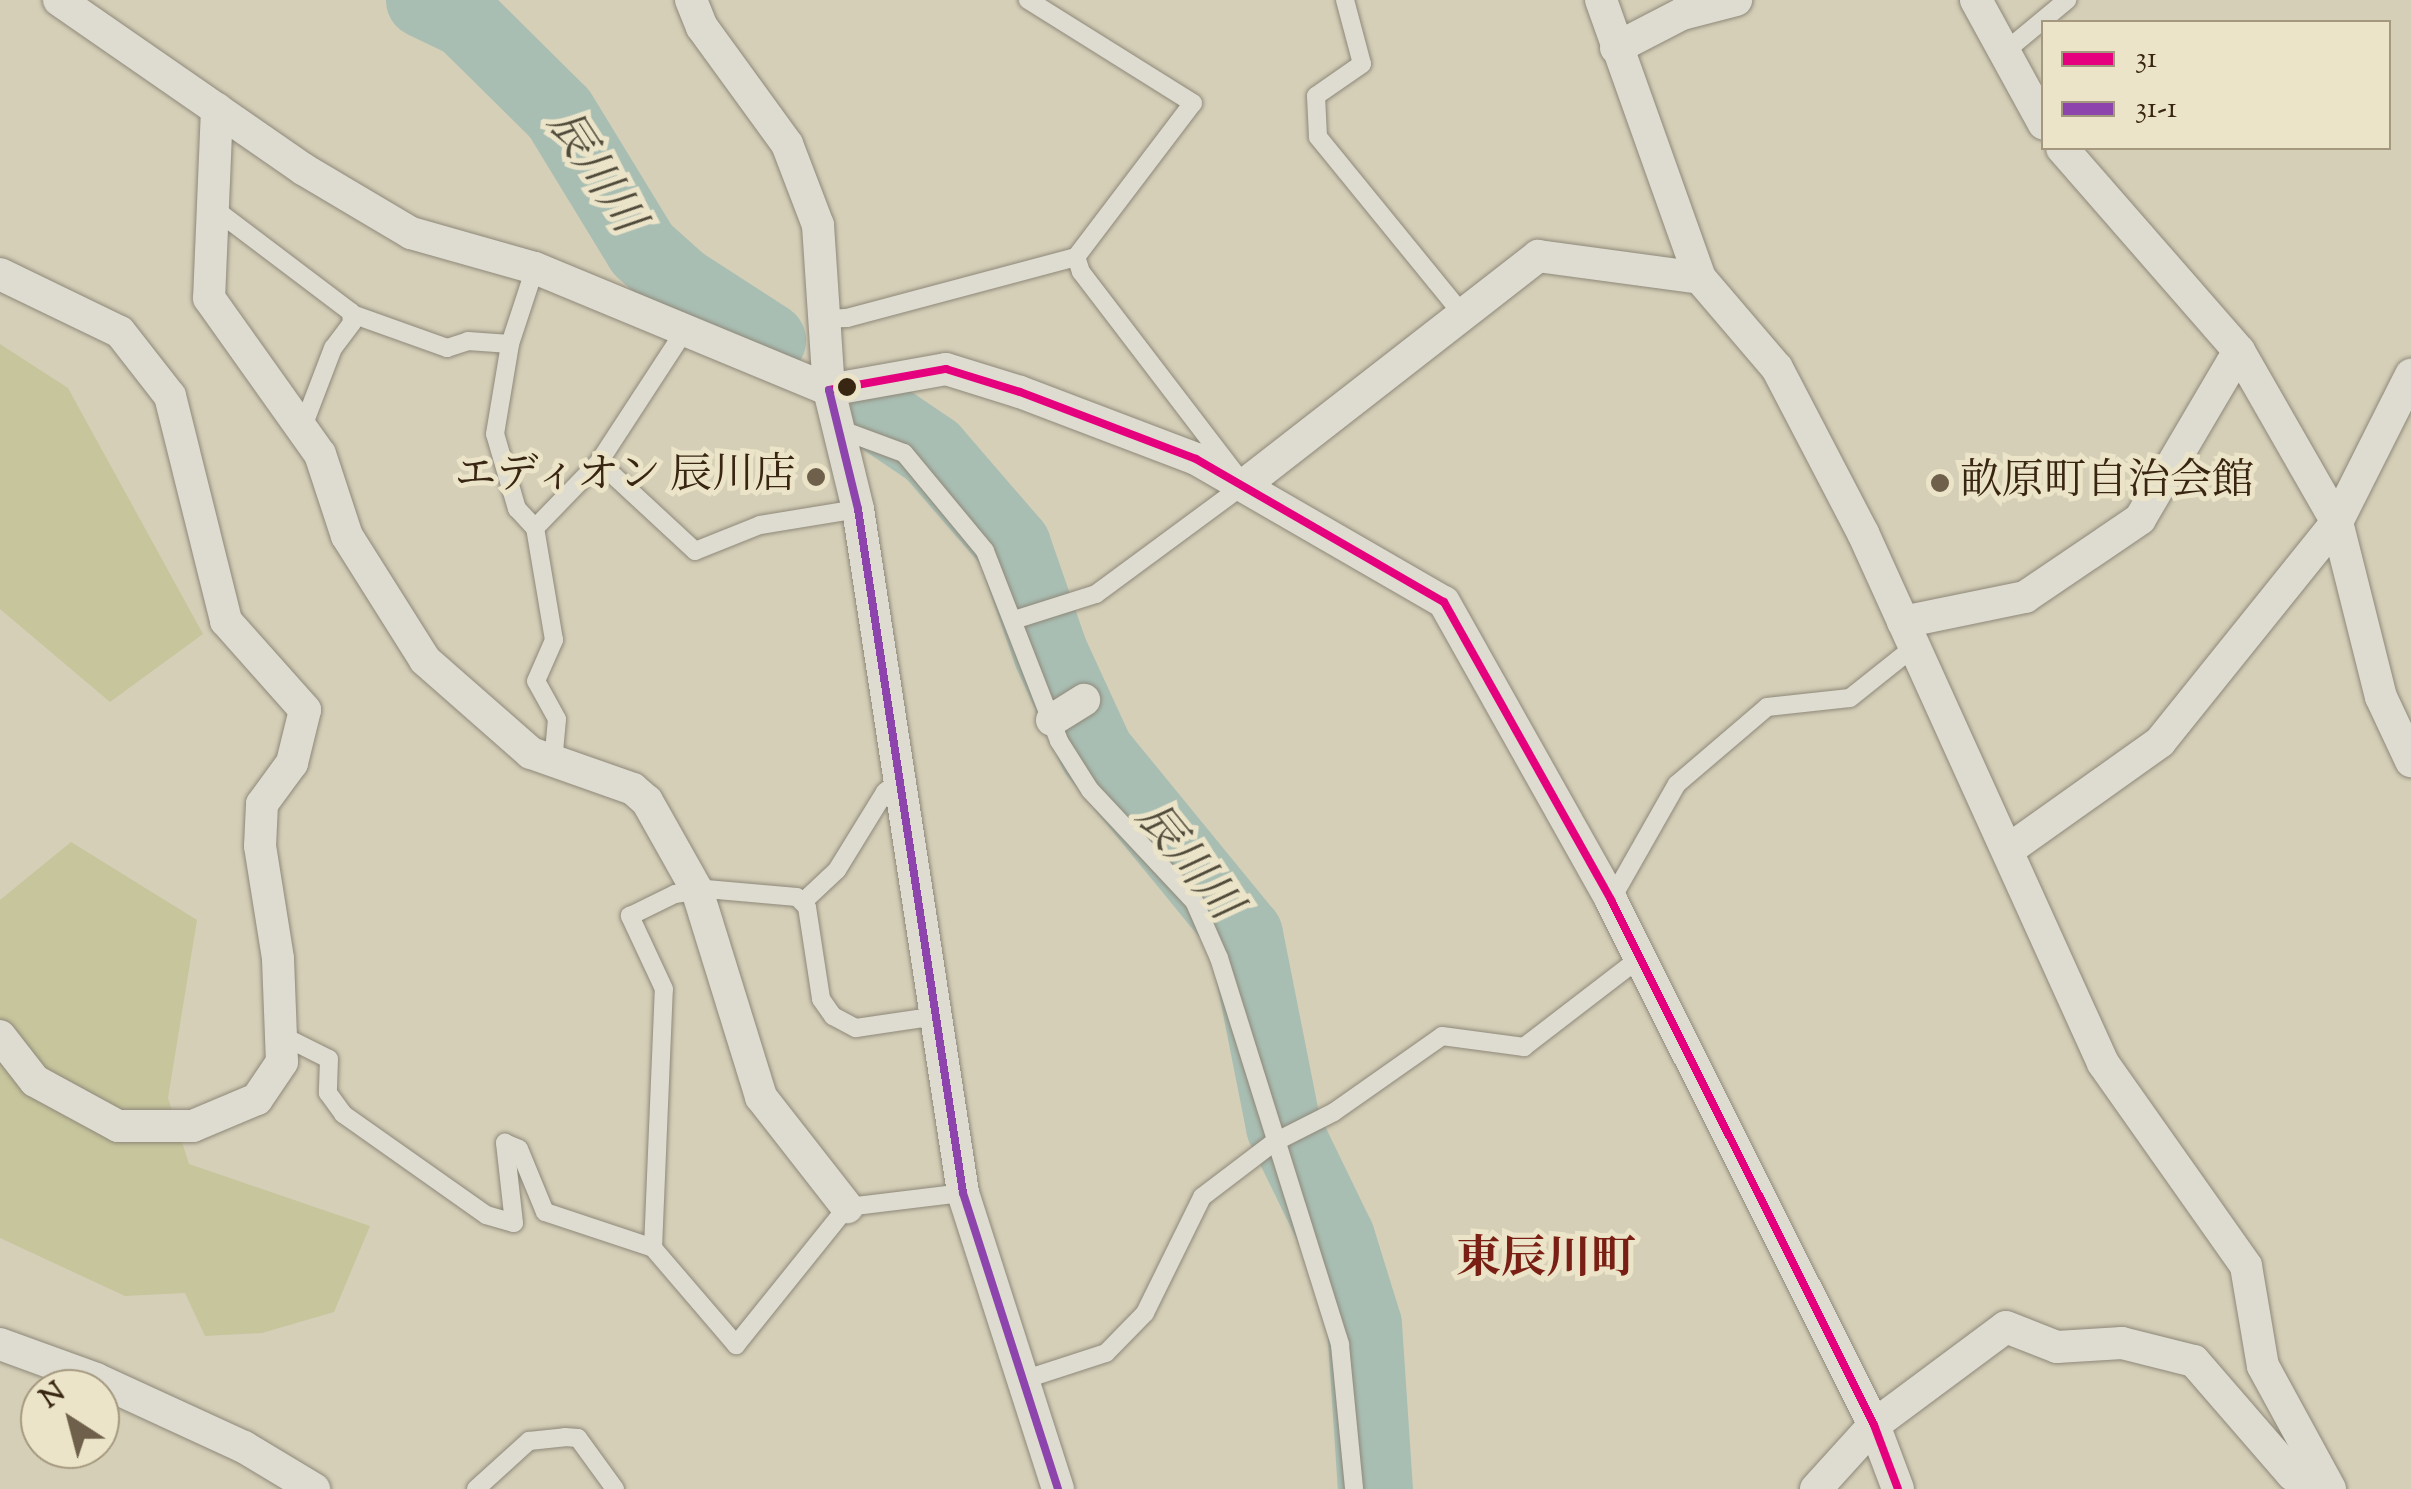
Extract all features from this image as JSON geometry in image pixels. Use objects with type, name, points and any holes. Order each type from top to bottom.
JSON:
[{"type":"street","points":[[58,0],[216,110],[411,233],[535,268],[829,390],[946,369],[1196,459],[1444,602],[1611,900],[1637,960],[1874,1426],[1898,1489]]},
{"type":"street","points":[[691,0],[702,27],[787,144],[805,185],[824,266],[821,319],[829,390],[858,510],[963,1193],[985,1274],[1026,1378],[1049,1486]]},
{"type":"street","points":[[1600,0],[1700,278],[1777,368],[2011,848],[2103,1063],[2246,1266],[2263,1366],[2330,1489]]},
{"type":"street","points":[[1616,48],[1682,14],[1736,0]]},
{"type":"street","points":[[1976,0],[2002,54],[2041,119]]},
{"type":"street","points":[[216,110],[208,204],[209,298],[320,454],[346,536],[424,660],[531,753],[633,789],[647,801],[697,890],[761,1097],[846,1207]]},
{"type":"street","points":[[2064,150],[2239,351],[2338,522],[2380,697],[2411,761]]},
{"type":"street","points":[[1244,485],[1538,256],[1700,278]]},
{"type":"street","points":[[0,274],[120,332],[170,396],[226,621],[304,710],[297,750],[262,804],[260,846],[278,959],[282,1062],[258,1098],[193,1126],[118,1126],[35,1081],[0,1036]]},
{"type":"street","points":[[1909,635],[2025,596],[2140,519],[2239,351]]},
{"type":"street","points":[[2011,848],[2160,742],[2338,522],[2411,374]]},
{"type":"street","points":[[1052,720],[1084,700]]},
{"type":"street","points":[[1816,1489],[1874,1426],[2006,1327],[2057,1346],[2122,1343],[2194,1360],[2292,1474],[2317,1489]]},
{"type":"street","points":[[0,1344],[96,1379],[244,1447],[314,1489]]},
{"type":"lane","points":[[821,319],[847,318],[1076,256],[1193,103],[1028,0]]},
{"type":"lane","points":[[1344,0],[1362,64],[1316,96],[1318,137],[1463,315]]},
{"type":"lane","points":[[2043,20],[2067,0]]},
{"type":"lane","points":[[2002,54],[2041,22]]},
{"type":"lane","points":[[208,204],[352,314],[448,348],[468,341],[510,344]]},
{"type":"lane","points":[[1014,620],[1096,594],[1244,485],[1080,272],[1076,256]]},
{"type":"lane","points":[[535,268],[510,344],[496,434],[517,509],[534,528],[554,640],[536,681],[557,719],[553,762]]},
{"type":"lane","points":[[302,430],[352,314]]},
{"type":"lane","points":[[534,528],[598,462],[685,330]]},
{"type":"lane","points":[[840,429],[904,453],[985,551],[1052,720],[1090,790],[1194,902],[1219,958],[1273,1143],[1340,1345],[1354,1489]]},
{"type":"lane","points":[[598,462],[695,551],[760,525],[858,510]]},
{"type":"lane","points":[[1611,900],[1677,784],[1767,706],[1850,698],[1909,635]]},
{"type":"lane","points":[[652,1248],[664,989],[630,916],[697,890],[804,901],[837,870],[885,792],[902,779]]},
{"type":"lane","points":[[804,901],[821,998],[832,1016],[856,1028],[936,1016]]},
{"type":"lane","points":[[1026,1378],[1106,1353],[1145,1313],[1202,1197],[1273,1143],[1334,1112],[1442,1036],[1524,1047],[1637,960]]},
{"type":"lane","points":[[282,1036],[329,1059],[328,1092],[344,1114],[486,1215],[514,1223],[505,1143],[519,1149],[545,1212],[652,1248],[736,1345],[846,1207],[963,1193]]},
{"type":"lane","points":[[476,1489],[528,1441],[565,1437],[578,1438],[614,1489]]},
{"type":"green space","points":[[0,344],[68,388],[203,634],[110,702],[0,609]]},
{"type":"green space","points":[[71,842],[197,920],[168,1098],[189,1164],[370,1226],[334,1312],[262,1333],[205,1336],[185,1293],[125,1296],[0,1238],[0,900]]},
{"type":"waterway","name":"辰川川","points":[[423,0],[465,20],[559,113],[642,249],[680,283],[768,340]]},
{"type":"waterway","name":"辰川川","points":[[885,419],[932,451],[1013,545],[1050,652],[1096,752],[1245,934],[1283,1126],[1337,1237],[1364,1324],[1375,1489]]},
{"type":"transit line","name":"31","points":[[829,390],[946,369],[1020,392],[1196,459],[1444,602],[1611,900],[1874,1425],[1898,1489]]},
{"type":"transit line","name":"31-1","points":[[829,390],[858,509],[963,1193],[1058,1489]]},
{"type":"place","name":"エディオン 辰川店","points":[[816,477]]},
{"type":"place","name":"畝原町自治会館","points":[[1940,483]]},
{"type":"district","name":"東辰川町","points":[[1546,1262]]}]
